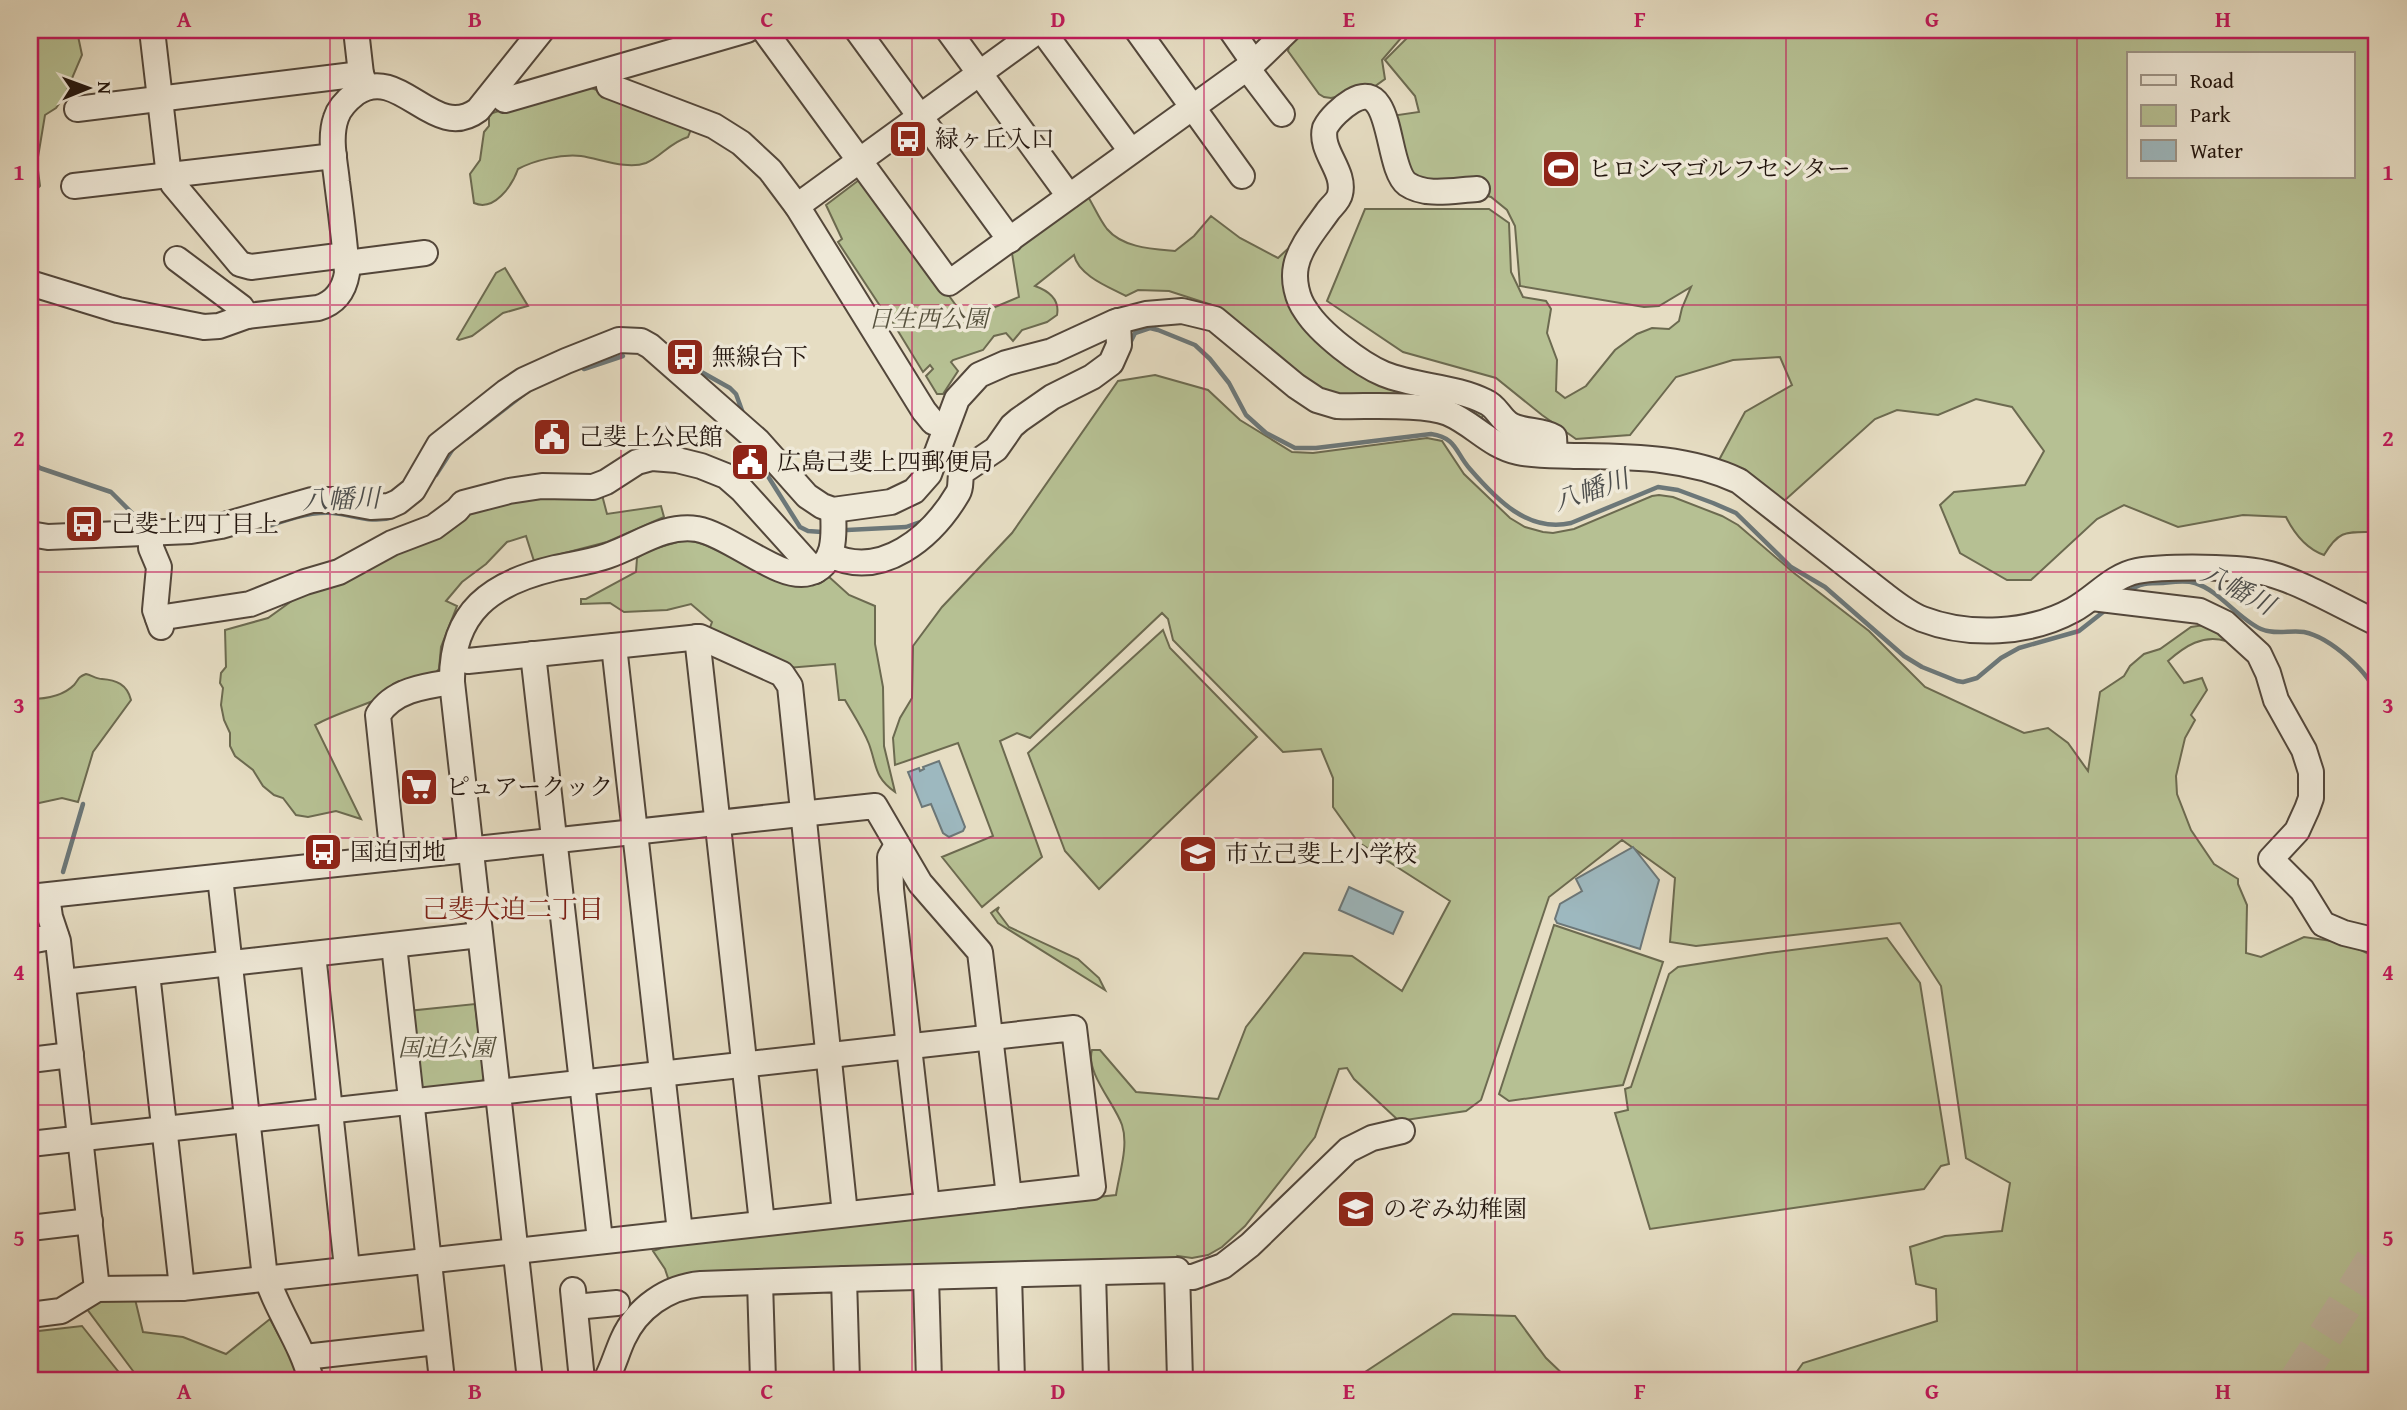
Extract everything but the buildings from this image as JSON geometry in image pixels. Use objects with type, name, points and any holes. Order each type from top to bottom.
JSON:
[{"type":"street","points":[[152,30],[173,184],[245,267],[425,253]]},
{"type":"street","points":[[30,284],[118,310],[204,327],[219,326],[247,316],[328,305],[345,283],[346,259],[333,138],[337,115],[363,80],[356,30]]},
{"type":"street","points":[[77,109],[160,98],[363,80],[387,87],[443,116],[455,118],[473,114],[495,91],[542,30]]},
{"type":"street","points":[[764,30],[949,283],[1250,65],[1289,30]]},
{"type":"street","points":[[857,30],[1010,240]]},
{"type":"street","points":[[948,30],[1069,196]]},
{"type":"street","points":[[797,206],[1040,30],[1131,151]]},
{"type":"street","points":[[1137,30],[1242,176]]},
{"type":"street","points":[[1231,30],[1282,114]]},
{"type":"street","points":[[495,91],[505,100],[606,72],[731,32]]},
{"type":"street","points":[[606,72],[610,86],[687,114],[727,134],[770,170],[797,206],[924,411],[933,422],[946,426]]},
{"type":"street","points":[[1477,189],[1430,191],[1409,186],[1403,180],[1393,159],[1382,109],[1377,103],[1364,98],[1352,101],[1325,128],[1324,139],[1339,177],[1340,194],[1313,232],[1298,260],[1295,278],[1298,294],[1306,312],[1323,331],[1374,369],[1393,377],[1486,402],[1510,425],[1554,437],[1555,455]]},
{"type":"street","points":[[74,186],[334,156]]},
{"type":"street","points":[[177,259],[241,307],[247,316]]},
{"type":"street","points":[[30,534],[48,537],[209,529],[303,502],[333,500],[381,507],[398,502],[413,490],[439,445],[506,392],[524,380],[619,340],[641,341],[649,346],[751,435],[807,496],[822,506],[833,510],[885,504],[914,491],[929,474],[957,399],[979,375],[1006,363],[1052,351],[1118,321],[1159,312],[1182,311],[1206,315],[1226,326],[1296,386],[1317,400],[1336,406],[1423,408],[1440,411],[1458,419],[1498,446],[1518,452],[1641,457],[1716,470],[1739,481],[1903,609],[1925,620],[1984,630],[2019,628],[2052,620],[2075,609],[2107,600],[2174,607],[2213,616],[2238,632],[2259,654],[2276,701],[2304,750],[2311,772],[2312,792],[2308,809],[2297,831],[2271,859],[2302,890],[2323,924],[2344,933],[2377,941]]},
{"type":"street","points":[[530,1380],[453,670],[463,625],[470,613],[492,594],[531,575],[604,557],[669,530],[701,530],[723,537],[784,572],[800,575],[823,563],[854,563],[882,559],[903,552],[930,528],[960,484],[962,472],[996,449],[1012,426],[1052,397],[1092,377],[1111,363],[1119,345],[1118,321]]},
{"type":"street","points":[[151,533],[152,548],[159,567],[155,610],[160,623],[250,604],[339,572],[392,543],[434,527],[463,503],[542,486],[593,486],[606,482],[637,462],[652,458],[677,460],[726,476],[823,563]]},
{"type":"street","points":[[823,563],[834,538],[833,510]]},
{"type":"street","points":[[2107,600],[2116,579],[2135,571],[2247,570],[2272,575],[2377,623]]},
{"type":"street","points":[[394,858],[378,715],[384,706],[415,687],[468,661],[697,637],[782,674],[790,686],[845,1214]]},
{"type":"street","points":[[697,637],[762,1223]]},
{"type":"street","points":[[614,646],[680,1232]]},
{"type":"street","points":[[533,654],[600,1240]]},
{"type":"street","points":[[97,1289],[57,936],[38,897],[803,813],[874,806],[920,883],[980,952],[1009,1196]]},
{"type":"street","points":[[897,845],[890,857],[891,889],[927,1205]]},
{"type":"street","points":[[220,877],[269,1288],[308,1369],[438,1342]]},
{"type":"street","points":[[63,982],[480,935]]},
{"type":"street","points":[[30,941],[57,936]]},
{"type":"street","points":[[394,945],[442,1380]]},
{"type":"street","points":[[313,954],[347,1268]]},
{"type":"street","points":[[147,973],[182,1288]]},
{"type":"street","points":[[30,1144],[1074,1028],[1093,1187],[182,1288],[97,1289],[61,1311],[30,1315]]},
{"type":"street","points":[[30,1060],[71,1055]]},
{"type":"street","points":[[1177,1277],[1193,1277],[1235,1258],[1342,1155],[1359,1143],[1402,1131]]},
{"type":"street","points":[[30,1228],[90,1221]]},
{"type":"street","points":[[606,1380],[630,1325],[652,1302],[664,1294],[690,1285],[1177,1270],[1180,1380]]},
{"type":"street","points":[[1093,1273],[1096,1380]]},
{"type":"street","points":[[1009,1275],[1012,1380]]},
{"type":"street","points":[[926,1277],[929,1380]]},
{"type":"street","points":[[844,1279],[847,1380]]},
{"type":"street","points":[[760,1282],[763,1380]]},
{"type":"street","points":[[582,1380],[574,1298],[617,1303]]},
{"type":"green space","points":[[30,30],[86,30],[88,34],[78,36],[82,55],[64,97],[56,108],[45,115],[37,163],[40,186],[30,196]]},
{"type":"green space","points":[[1300,30],[1408,30],[1382,60],[1385,79],[1371,89],[1331,98],[1319,94],[1288,51],[1291,37]]},
{"type":"green space","points":[[1415,30],[2377,30],[2377,528],[2373,532],[2344,534],[2334,541],[2324,555],[2302,540],[2286,517],[2243,515],[2178,527],[2124,505],[2097,519],[2031,580],[2007,580],[1960,553],[1940,505],[1954,492],[2025,485],[2044,451],[2012,407],[1976,399],[1938,415],[1897,410],[1875,419],[1784,501],[1719,460],[1745,412],[1792,385],[1780,357],[1733,360],[1676,377],[1630,435],[1576,439],[1496,378],[1403,352],[1327,301],[1365,209],[1489,209],[1509,223],[1511,272],[1523,297],[1546,301],[1551,309],[1547,333],[1557,360],[1556,391],[1565,398],[1586,386],[1615,350],[1637,334],[1652,328],[1669,329],[1679,321],[1691,287],[1659,306],[1644,307],[1520,286],[1515,226],[1507,210],[1491,197],[1429,182],[1407,172],[1391,116],[1419,112],[1415,96],[1385,60]]},
{"type":"green space","points":[[580,87],[588,87],[683,119],[693,124],[688,137],[639,165],[622,165],[581,156],[540,160],[518,169],[507,190],[495,201],[481,205],[474,203],[470,174],[480,160],[484,132],[489,126],[489,114]]},
{"type":"green space","name":"日生西公園","points":[[859,180],[866,181],[968,322],[1019,297],[1011,247],[1087,195],[1107,229],[1121,240],[1148,248],[1175,251],[1194,236],[1211,216],[1240,238],[1278,258],[1293,244],[1306,325],[1486,410],[1479,423],[1344,397],[1311,385],[1215,306],[1169,291],[1138,290],[1126,296],[1088,275],[1074,255],[1035,286],[1052,296],[1057,304],[1057,315],[1047,322],[1022,330],[1013,341],[1006,333],[994,336],[983,350],[953,360],[951,362],[958,371],[943,394],[937,394],[926,376],[933,369],[930,365],[923,372],[838,242],[842,239],[826,205]]},
{"type":"green space","points":[[505,268],[528,306],[503,313],[472,336],[457,339],[496,273]]},
{"type":"green space","points":[[1155,375],[1208,390],[1240,420],[1292,452],[1313,453],[1427,438],[1442,441],[1464,474],[1510,518],[1525,527],[1543,532],[1574,529],[1659,495],[1673,497],[1722,516],[1738,525],[1869,631],[1925,687],[2024,733],[2048,728],[2068,743],[2088,771],[2100,692],[2124,676],[2130,666],[2144,654],[2160,649],[2191,627],[2211,624],[2226,641],[2202,640],[2168,661],[2184,683],[2202,678],[2207,690],[2191,715],[2195,720],[2185,738],[2176,776],[2177,794],[2191,830],[2214,864],[2238,879],[2247,905],[2246,953],[2261,957],[2304,937],[2346,943],[2377,956],[2377,1380],[1791,1380],[1803,1363],[1937,1321],[1936,1289],[1916,1284],[1910,1247],[1945,1236],[2002,1231],[2010,1183],[1966,1158],[1941,986],[1900,923],[1696,946],[1670,942],[1675,878],[1622,840],[1549,897],[1481,1100],[1466,1111],[1399,1121],[1354,1079],[1347,1068],[1339,1069],[1315,1137],[1245,1226],[1222,1247],[1208,1255],[1192,1258],[1178,1256],[1184,1265],[670,1284],[665,1269],[653,1251],[681,1241],[1116,1195],[1124,1151],[1124,1133],[1093,1068],[1092,1050],[1100,1050],[1136,1092],[1218,1099],[1246,1027],[1304,953],[1352,956],[1402,991],[1450,901],[1358,842],[1333,807],[1333,778],[1321,749],[1283,752],[1173,640],[1168,619],[1162,613],[1030,738],[1017,733],[1000,741],[1042,857],[982,907],[942,857],[993,836],[958,743],[895,765],[893,738],[900,718],[912,698],[913,646],[942,607],[1012,533],[1118,381]]},
{"type":"green space","points":[[601,491],[607,514],[661,506],[664,517],[607,542],[534,561],[526,536],[507,542],[486,564],[462,582],[446,601],[457,606],[441,647],[439,669],[432,677],[399,681],[393,684],[395,691],[315,725],[361,819],[336,811],[308,817],[296,815],[283,798],[263,786],[253,770],[235,756],[230,746],[230,733],[221,705],[221,673],[226,667],[225,630],[268,618],[300,595],[475,506]]},
{"type":"green space","points":[[684,540],[703,544],[756,571],[792,584],[810,584],[828,576],[849,595],[875,606],[875,644],[883,687],[884,746],[895,792],[877,771],[867,738],[845,700],[839,700],[835,664],[787,668],[708,633],[712,622],[691,604],[667,610],[624,612],[610,603],[581,604],[581,599],[586,599],[636,572],[637,558],[650,550]]},
{"type":"green space","points":[[1163,630],[1170,648],[1257,737],[1099,889],[1065,851],[1028,753]]},
{"type":"green space","points":[[86,674],[120,684],[127,690],[131,700],[93,752],[78,802],[62,798],[30,805],[30,699],[64,692]]},
{"type":"green space","points":[[999,907],[997,911],[1009,927],[1078,959],[1099,978],[1105,990],[998,923],[991,913]]},
{"type":"green space","points":[[1554,925],[1663,962],[1623,1085],[1509,1101],[1499,1094]]},
{"type":"green space","points":[[1887,938],[1920,983],[1949,1164],[1941,1166],[1924,1189],[1650,1229],[1615,1113],[1628,1110],[1625,1089],[1631,1087],[1669,974],[1678,967]]},
{"type":"green space","name":"国迫公園","points":[[475,1004],[484,1078],[477,1087],[423,1093],[415,1087],[408,1011]]},
{"type":"green space","points":[[135,1299],[143,1332],[183,1337],[226,1354],[270,1319],[293,1362],[298,1380],[136,1380],[136,1375],[84,1305],[103,1300]]},
{"type":"green space","points":[[1453,1314],[1515,1316],[1546,1358],[1569,1380],[1353,1380]]},
{"type":"green space","points":[[82,1326],[125,1380],[30,1380],[30,1332]]},
{"type":"water","points":[[939,761],[965,827],[963,831],[949,837],[943,833],[931,804],[922,807],[908,772],[919,768],[920,771],[923,767]]},
{"type":"water","points":[[1633,847],[1659,880],[1640,949],[1557,923],[1555,919],[1560,904],[1582,891],[1576,879]]},
{"type":"water","points":[[1349,887],[1403,912],[1393,934],[1339,910]]},
{"type":"waterway","name":"八幡川","points":[[1129,345],[1135,333],[1150,328],[1195,345],[1229,383],[1246,415],[1266,433],[1295,448],[1316,448],[1431,434],[1440,436],[1451,442],[1470,469],[1502,502],[1514,511],[1541,523],[1571,523],[1658,487],[1678,490],[1713,503],[1736,513],[1791,567],[1825,587],[1904,656],[1922,667],[1957,681],[1977,678],[2001,658],[2019,648],[2079,631],[2107,609]]},
{"type":"waterway","name":"八幡川","points":[[584,369],[623,356]]},
{"type":"waterway","name":"八幡川","points":[[689,365],[730,388],[736,394],[744,416]]},
{"type":"waterway","name":"八幡川","points":[[467,438],[524,394]]},
{"type":"waterway","name":"八幡川","points":[[436,475],[454,447]]},
{"type":"waterway","name":"八幡川","points":[[759,457],[764,470],[800,527],[808,531],[822,532]]},
{"type":"waterway","name":"八幡川","points":[[30,460],[40,468],[111,492],[135,516]]},
{"type":"waterway","name":"八幡川","points":[[241,532],[252,532],[312,514],[333,513],[370,519],[393,517]]},
{"type":"waterway","name":"八幡川","points":[[847,530],[906,527],[923,521]]},
{"type":"waterway","name":"八幡川","points":[[2128,592],[2140,585],[2153,583],[2195,583],[2221,598],[2261,629],[2271,632],[2304,632],[2337,648],[2367,678],[2377,698]]},
{"type":"waterway","points":[[63,872],[83,804]]},
{"type":"tunnel","points":[[2297,1380],[2377,1254]]},
{"type":"place","name":"緑ヶ丘入口","points":[[908,139]]},
{"type":"place","name":"ヒロシマゴルフセンター","points":[[1561,169]]},
{"type":"place","name":"無線台下","points":[[685,357]]},
{"type":"place","name":"己斐上公民館","points":[[552,437]]},
{"type":"place","name":"広島己斐上四郵便局","points":[[750,462]]},
{"type":"place","name":"己斐上四丁目上","points":[[84,524]]},
{"type":"place","name":"ピュアークック","points":[[419,787]]},
{"type":"place","name":"国迫団地","points":[[323,852]]},
{"type":"place","name":"市立己斐上小学校","points":[[1198,854]]},
{"type":"place","name":"のぞみ幼稚園","points":[[1356,1209]]},
{"type":"district","name":"己斐大迫二丁目","points":[[513,909]]}]
